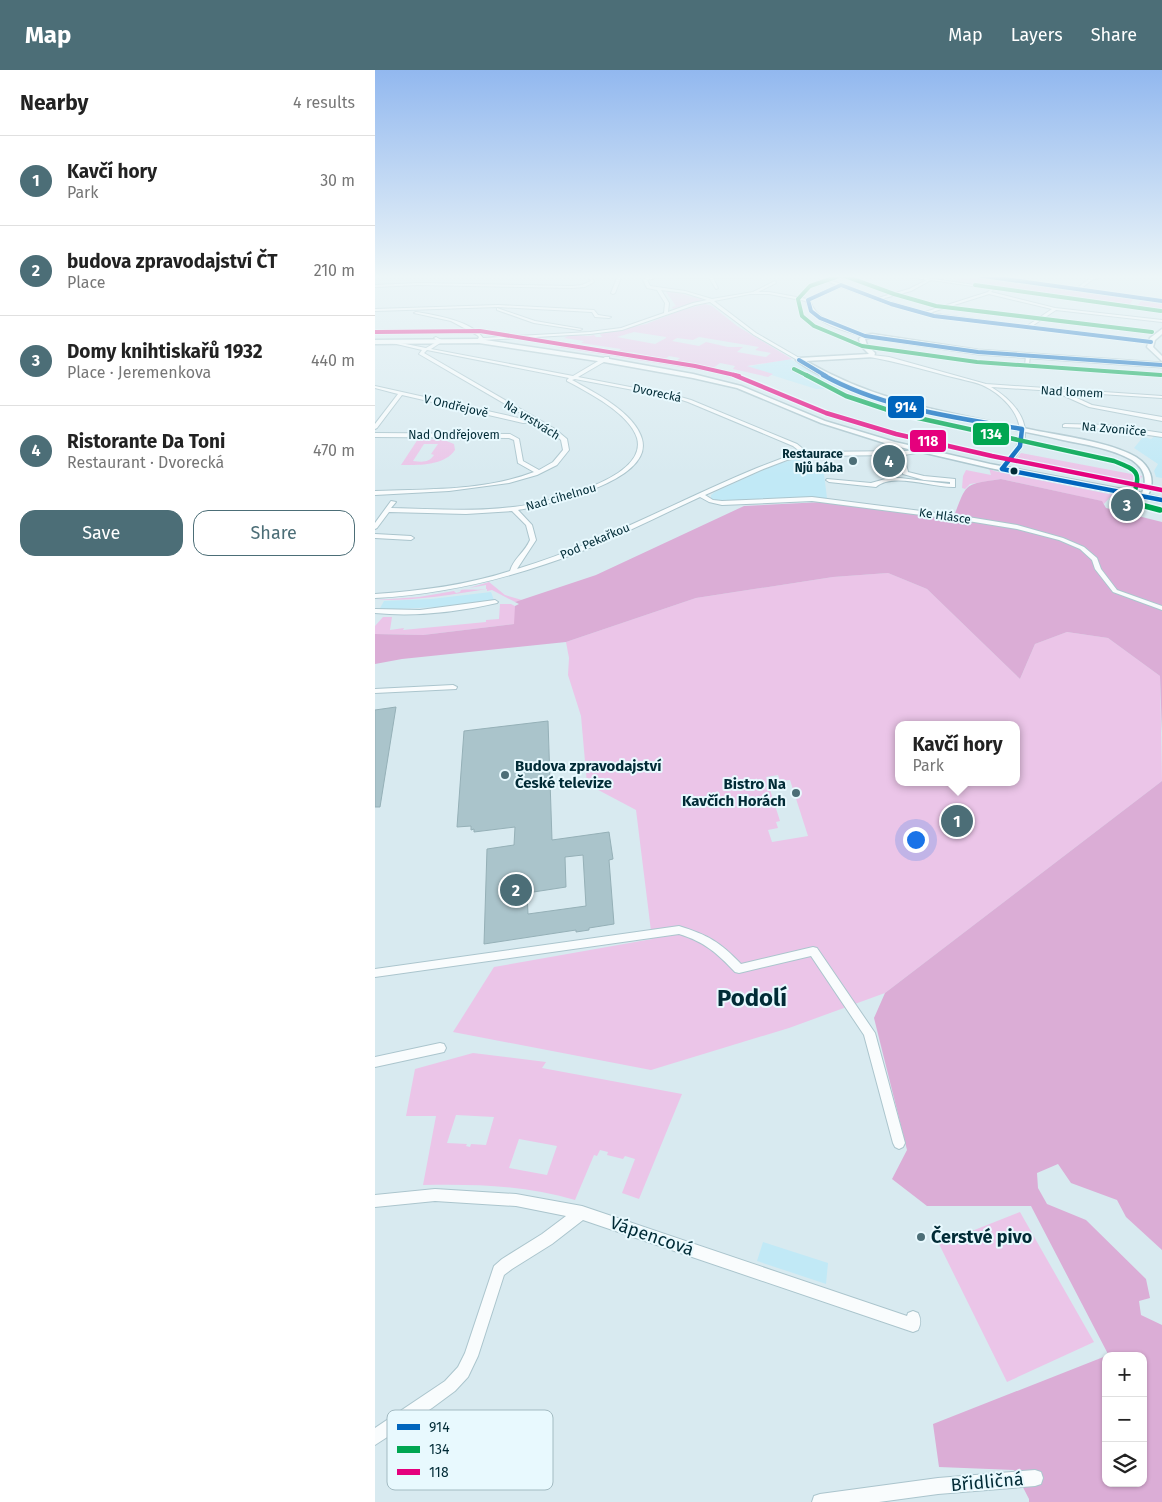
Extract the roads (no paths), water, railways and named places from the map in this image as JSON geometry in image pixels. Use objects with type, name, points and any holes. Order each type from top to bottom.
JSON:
[{"type":"street","name":"Dvorecká","points":[[388,342],[677,397],[702,404],[803,449],[806,454]]},
{"type":"street","points":[[427,349],[435,347],[438,342]]},
{"type":"street","points":[[490,342],[694,375],[739,387],[823,422],[919,449],[1162,500]]},
{"type":"street","points":[[768,342],[850,388],[888,402],[1110,449],[1134,459],[1141,465],[1149,478],[1144,495]]},
{"type":"street","points":[[863,342],[872,353],[872,356]]},
{"type":"street","points":[[901,342],[940,348],[1028,356],[1162,365]]},
{"type":"street","points":[[1151,342],[1151,347],[1162,359]]},
{"type":"street","name":"Na vrstvách","points":[[375,493],[496,484],[539,472],[559,462],[566,448],[562,438],[537,421],[421,353],[427,349]]},
{"type":"street","points":[[799,360],[872,356],[887,358],[983,384],[1010,403],[1017,412],[1022,429],[1023,434],[1020,446],[1004,467]]},
{"type":"street","points":[[1027,365],[1028,356]]},
{"type":"street","points":[[574,376],[603,360]]},
{"type":"street","name":"Nad cihelnou","points":[[387,510],[457,512],[515,509],[603,484],[624,472],[638,454],[640,442],[634,430],[607,403],[569,380],[574,376]]},
{"type":"street","name":"Nad lomem","points":[[983,384],[1162,397]]},
{"type":"street","name":"V Ondřejově","points":[[375,388],[523,421],[537,421]]},
{"type":"street","points":[[1060,391],[1082,403],[1096,407],[1162,419]]},
{"type":"street","points":[[375,427],[401,393]]},
{"type":"street","name":"Na Zvoničce","points":[[1065,426],[1108,427],[1162,435]]},
{"type":"street","name":"Nad Ondřejovem","points":[[375,435],[510,436],[516,439],[520,462],[539,472]]},
{"type":"street","points":[[806,454],[901,454],[919,449]]},
{"type":"street","name":"Pod Pekařkou","points":[[375,596],[439,591],[513,572],[580,549],[773,463],[806,454]]},
{"type":"street","points":[[870,485],[879,481],[895,481],[953,486],[953,480],[924,478],[905,473],[901,454]]},
{"type":"street","points":[[829,480],[894,487]]},
{"type":"street","name":"Ke Hlásce","points":[[701,495],[711,501],[722,503],[804,499],[850,503],[1017,527],[1061,539],[1082,548],[1095,559],[1098,569],[1115,591],[1162,608]]},
{"type":"street","points":[[1144,495],[1162,496]]},
{"type":"street","points":[[375,527],[393,502]]},
{"type":"street","points":[[513,572],[514,565],[528,550],[533,540],[529,525],[515,509]]},
{"type":"street","points":[[375,536],[411,538]]},
{"type":"street","points":[[375,611],[389,613],[443,609],[495,602]]},
{"type":"street","points":[[375,691],[453,687]]},
{"type":"street","points":[[375,973],[679,930],[703,937],[711,942],[739,970],[813,951],[869,1033],[899,1143]]},
{"type":"street","points":[[375,1062],[440,1048]]},
{"type":"street","name":"Vápencová","points":[[375,1201],[444,1196],[516,1200],[582,1213],[913,1325],[913,1318]]},
{"type":"street","points":[[416,1410],[450,1386],[463,1372],[471,1356],[499,1271],[507,1264],[547,1240],[582,1213]]},
{"type":"street","points":[[375,1437],[387,1429]]},
{"type":"street","name":"Břidličná","points":[[820,1502],[939,1486],[1035,1478]]},
{"type":"place","name":"Restaurace Njů bába","points":[[853,461]]},
{"type":"place","name":"Ristorante Da Toni","points":[[889,461]]},
{"type":"place","name":"Domy knihtiskařů 1932","points":[[1127,505]]},
{"type":"place","name":"Budova zpravodajství České televize","points":[[505,775]]},
{"type":"place","name":"Bistro Na Kavčích Horách","points":[[796,793]]},
{"type":"place","name":"Kavčí hory","points":[[957,821]]},
{"type":"place","name":"budova zpravodajství ČT","points":[[516,890]]},
{"type":"place","name":"Čerstvé pivo","points":[[921,1237]]},
{"type":"district","name":"Podolí","points":[[752,998]]}]
